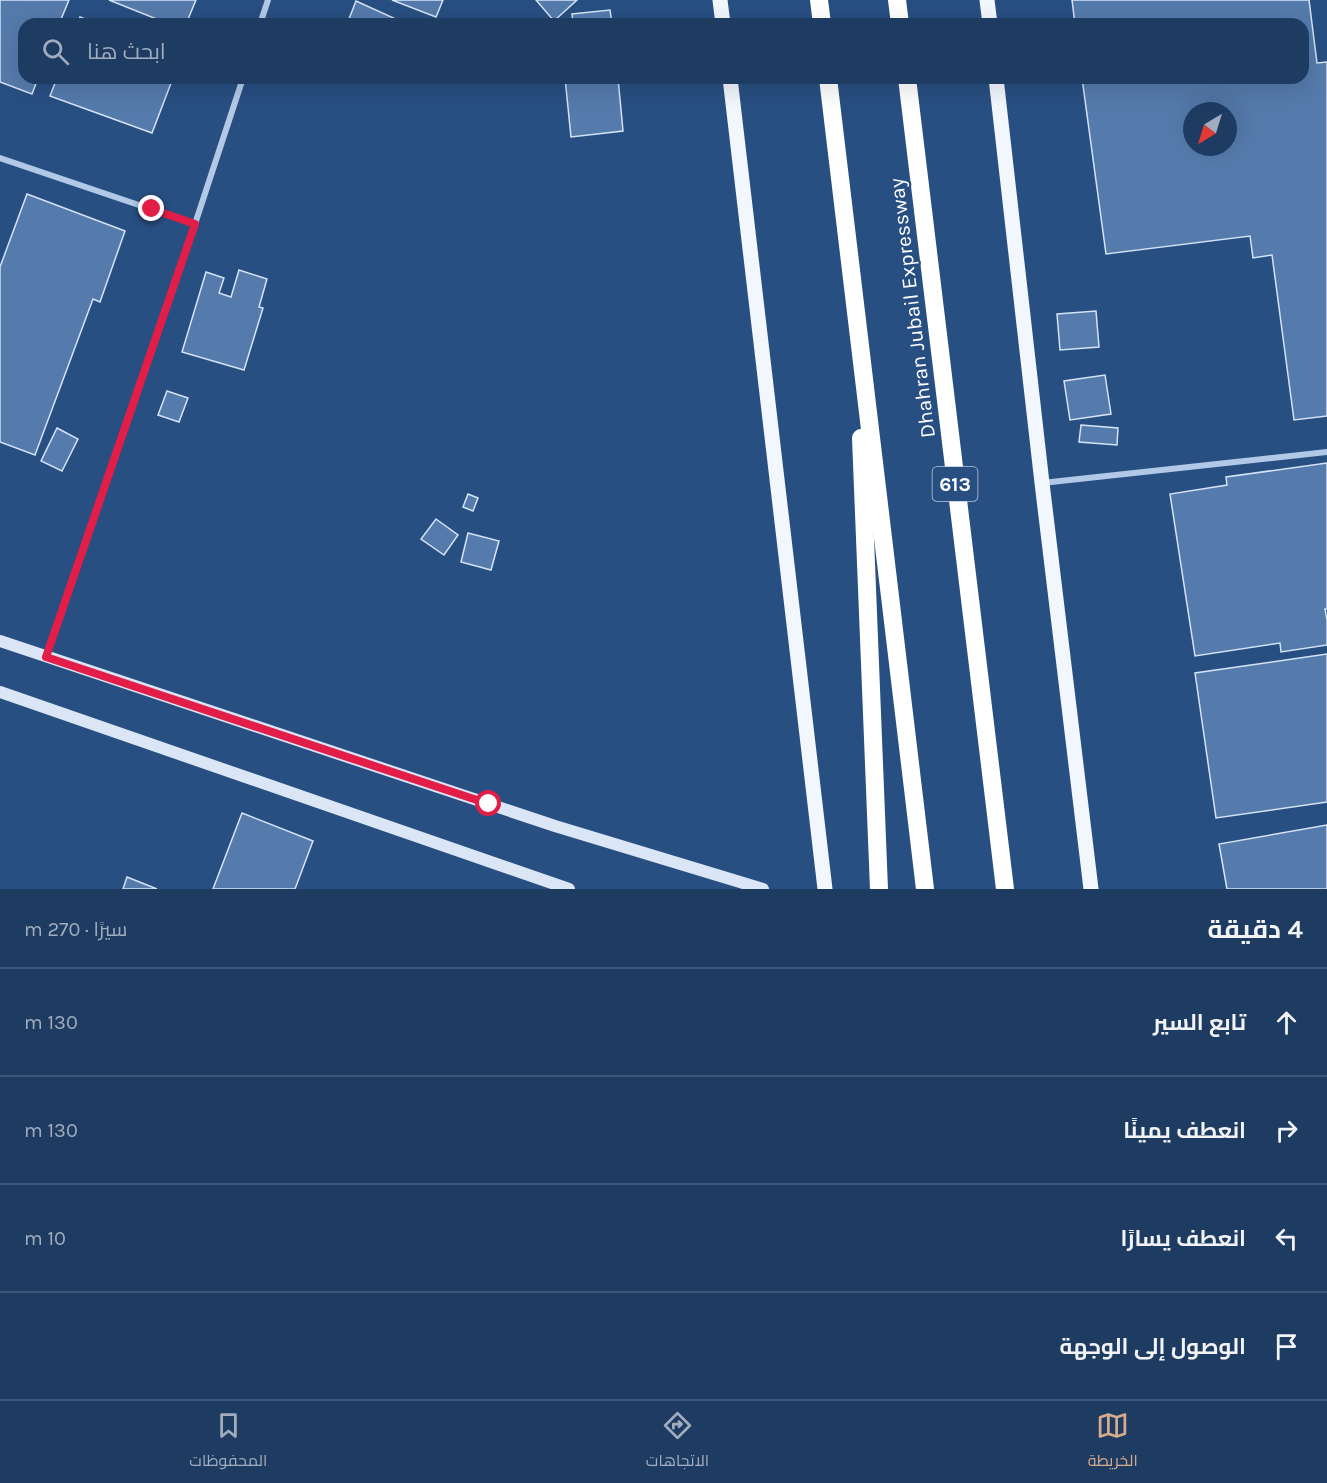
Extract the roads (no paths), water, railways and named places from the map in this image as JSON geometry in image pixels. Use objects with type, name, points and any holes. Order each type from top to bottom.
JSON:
[{"type":"highway","points":[[819,0],[821,18]]},
{"type":"highway","points":[[897,0],[899,18]]},
{"type":"highway","points":[[829,84],[925,889]]},
{"type":"highway","name":"Dhahran Jubail Expressway","points":[[908,84],[1005,889]]},
{"type":"highway","points":[[855,301],[879,889]]},
{"type":"main road","points":[[720,0],[722,18]]},
{"type":"main road","points":[[987,0],[989,18]]},
{"type":"main road","points":[[731,84],[825,889]]},
{"type":"main road","points":[[997,84],[1091,889]]},
{"type":"street","points":[[263,18],[268,0]]},
{"type":"street","points":[[46,657],[241,84]]},
{"type":"street","points":[[0,158],[195,224]]},
{"type":"street","points":[[1042,483],[1327,452]]},
{"type":"street","points":[[0,641],[555,826],[763,889]]},
{"type":"street","points":[[0,692],[569,889]]}]
